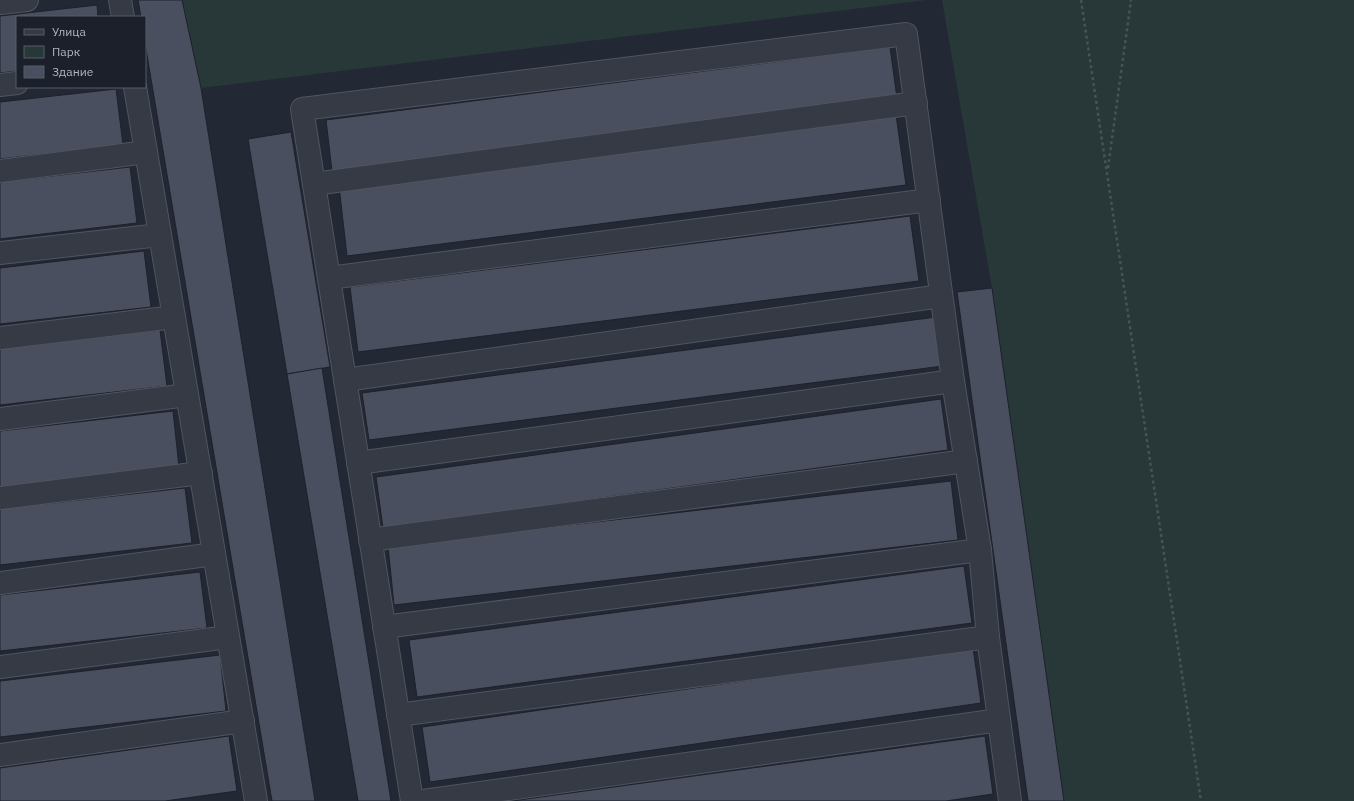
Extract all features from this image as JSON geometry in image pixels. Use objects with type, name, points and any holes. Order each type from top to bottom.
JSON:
[{"type":"lane","points":[[0,3],[27,0]]},
{"type":"lane","points":[[120,0],[123,16]]},
{"type":"lane","points":[[412,801],[302,109],[906,34],[952,381],[980,550],[988,637],[1010,801]]},
{"type":"lane","points":[[0,85],[16,83]]},
{"type":"lane","points":[[135,88],[243,721],[253,801]]},
{"type":"lane","points":[[314,184],[916,103]]},
{"type":"lane","points":[[0,171],[146,152]]},
{"type":"lane","points":[[329,278],[929,200]]},
{"type":"lane","points":[[0,253],[160,235]]},
{"type":"lane","points":[[345,380],[941,296]]},
{"type":"lane","points":[[0,338],[174,317]]},
{"type":"lane","points":[[358,463],[952,381]]},
{"type":"lane","points":[[0,419],[187,395]]},
{"type":"lane","points":[[370,540],[966,461]]},
{"type":"lane","points":[[0,498],[201,473]]},
{"type":"lane","points":[[384,627],[980,550]]},
{"type":"lane","points":[[0,582],[214,554]]},
{"type":"lane","points":[[0,667],[228,637]]},
{"type":"lane","points":[[398,715],[988,637]]},
{"type":"lane","points":[[423,801],[999,720]]},
{"type":"lane","points":[[0,755],[243,721]]},
{"type":"path","points":[[1081,0],[1202,801]]},
{"type":"path","points":[[1107,171],[1131,0]]},
{"type":"green space","points":[[182,0],[927,0],[201,88]]},
{"type":"green space","points":[[942,0],[1354,0],[1354,801],[1064,801],[992,288]]},
{"type":"building","points":[[138,0],[182,0],[201,88],[315,801],[272,801],[146,49],[146,16],[141,16]]},
{"type":"building","points":[[97,5],[98,16],[16,16],[16,71],[0,73],[0,16]]},
{"type":"building","points":[[890,47],[897,98],[332,171],[326,120]]},
{"type":"building","points":[[116,89],[123,145],[0,159],[0,102]]},
{"type":"building","points":[[896,115],[906,185],[347,256],[339,186]]},
{"type":"building","points":[[291,132],[330,367],[287,374],[248,139]]},
{"type":"building","points":[[130,167],[137,223],[0,239],[0,182]]},
{"type":"building","points":[[910,216],[919,281],[358,352],[350,287]]},
{"type":"building","points":[[144,251],[151,307],[0,324],[0,268]]},
{"type":"building","points":[[992,288],[1064,801],[1028,801],[957,292]]},
{"type":"building","points":[[936,317],[943,366],[369,440],[362,393]]},
{"type":"building","points":[[160,330],[167,386],[0,405],[0,349]]},
{"type":"building","points":[[322,368],[391,801],[358,801],[287,374]]},
{"type":"building","points":[[941,399],[948,450],[383,528],[376,477]]},
{"type":"building","points":[[173,411],[179,467],[0,488],[0,431]]},
{"type":"building","points":[[951,481],[958,540],[394,605],[388,546]]},
{"type":"building","points":[[185,488],[192,543],[0,565],[0,509]]},
{"type":"building","points":[[964,566],[972,623],[417,697],[409,640]]},
{"type":"building","points":[[200,572],[207,628],[0,651],[0,595]]},
{"type":"building","points":[[973,648],[981,703],[430,782],[422,727]]},
{"type":"building","points":[[220,655],[226,711],[0,737],[0,681]]},
{"type":"building","points":[[229,736],[237,791],[165,801],[0,801],[0,768]]},
{"type":"building","points":[[985,736],[993,794],[946,801],[512,801]]}]
